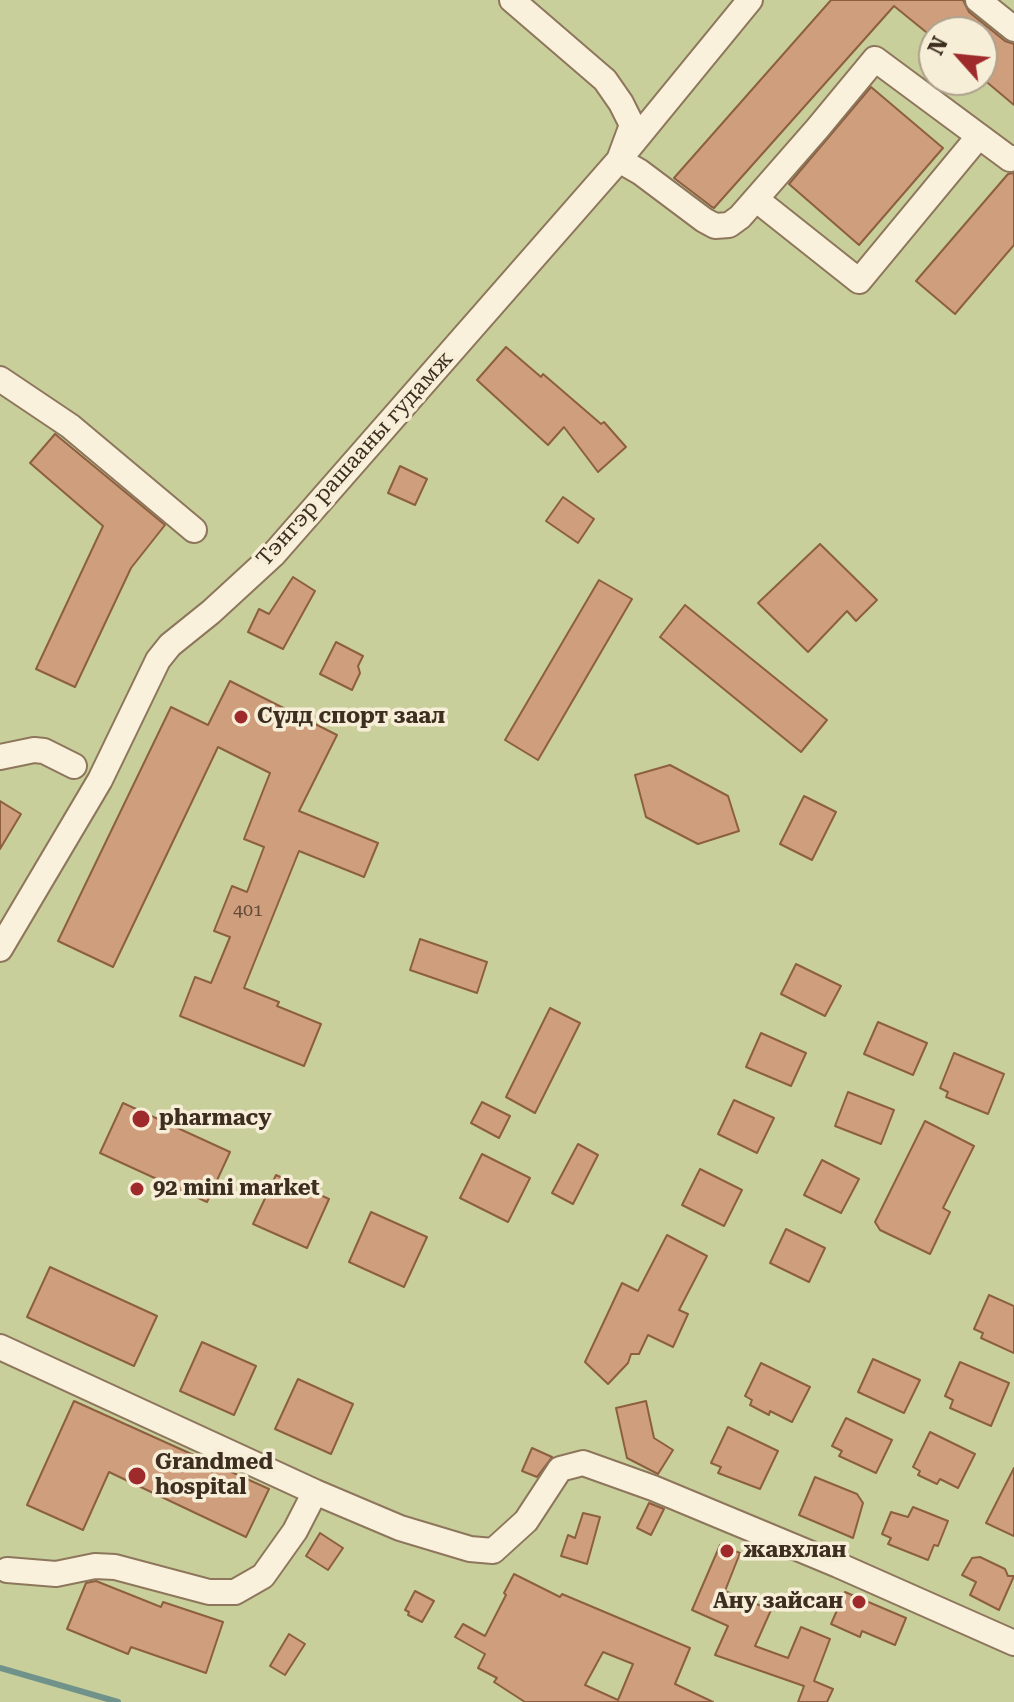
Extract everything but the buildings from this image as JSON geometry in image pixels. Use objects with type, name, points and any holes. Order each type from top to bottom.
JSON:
[{"type":"street","name":"Тэнгэр рашааны гудамж","points":[[0,949],[100,780],[158,660],[170,645],[273,555],[619,160],[632,125],[621,103],[605,80],[512,0]]},
{"type":"street","points":[[750,0],[619,160],[715,226],[729,225],[757,200],[875,59],[1010,159],[1014,158]]},
{"type":"street","points":[[978,0],[1014,29]]},
{"type":"street","points":[[757,200],[859,281],[979,136]]},
{"type":"street","points":[[0,379],[70,426],[194,530]]},
{"type":"street","points":[[0,757],[44,751],[74,766]]},
{"type":"street","points":[[0,1347],[315,1492],[400,1528],[470,1549],[493,1551],[526,1521],[560,1469],[583,1463],[623,1475],[683,1504],[1014,1643]]},
{"type":"street","points":[[7,1570],[56,1574],[95,1566],[115,1567],[209,1592],[235,1592],[263,1576],[295,1531],[315,1492]]},
{"type":"green space","points":[[0,0],[1014,0],[1014,1702],[0,1702]]},
{"type":"waterway","points":[[0,1668],[118,1702]]},
{"type":"place","name":"Сүлд спорт заал","points":[[241,717]]},
{"type":"place","name":"pharmacy","points":[[141,1119]]},
{"type":"place","name":"92 mini market","points":[[137,1189]]},
{"type":"place","name":"Grandmed hospital","points":[[137,1476]]},
{"type":"place","name":"жавхлан","points":[[727,1551]]},
{"type":"place","name":"Ану зайсан","points":[[859,1602]]}]
